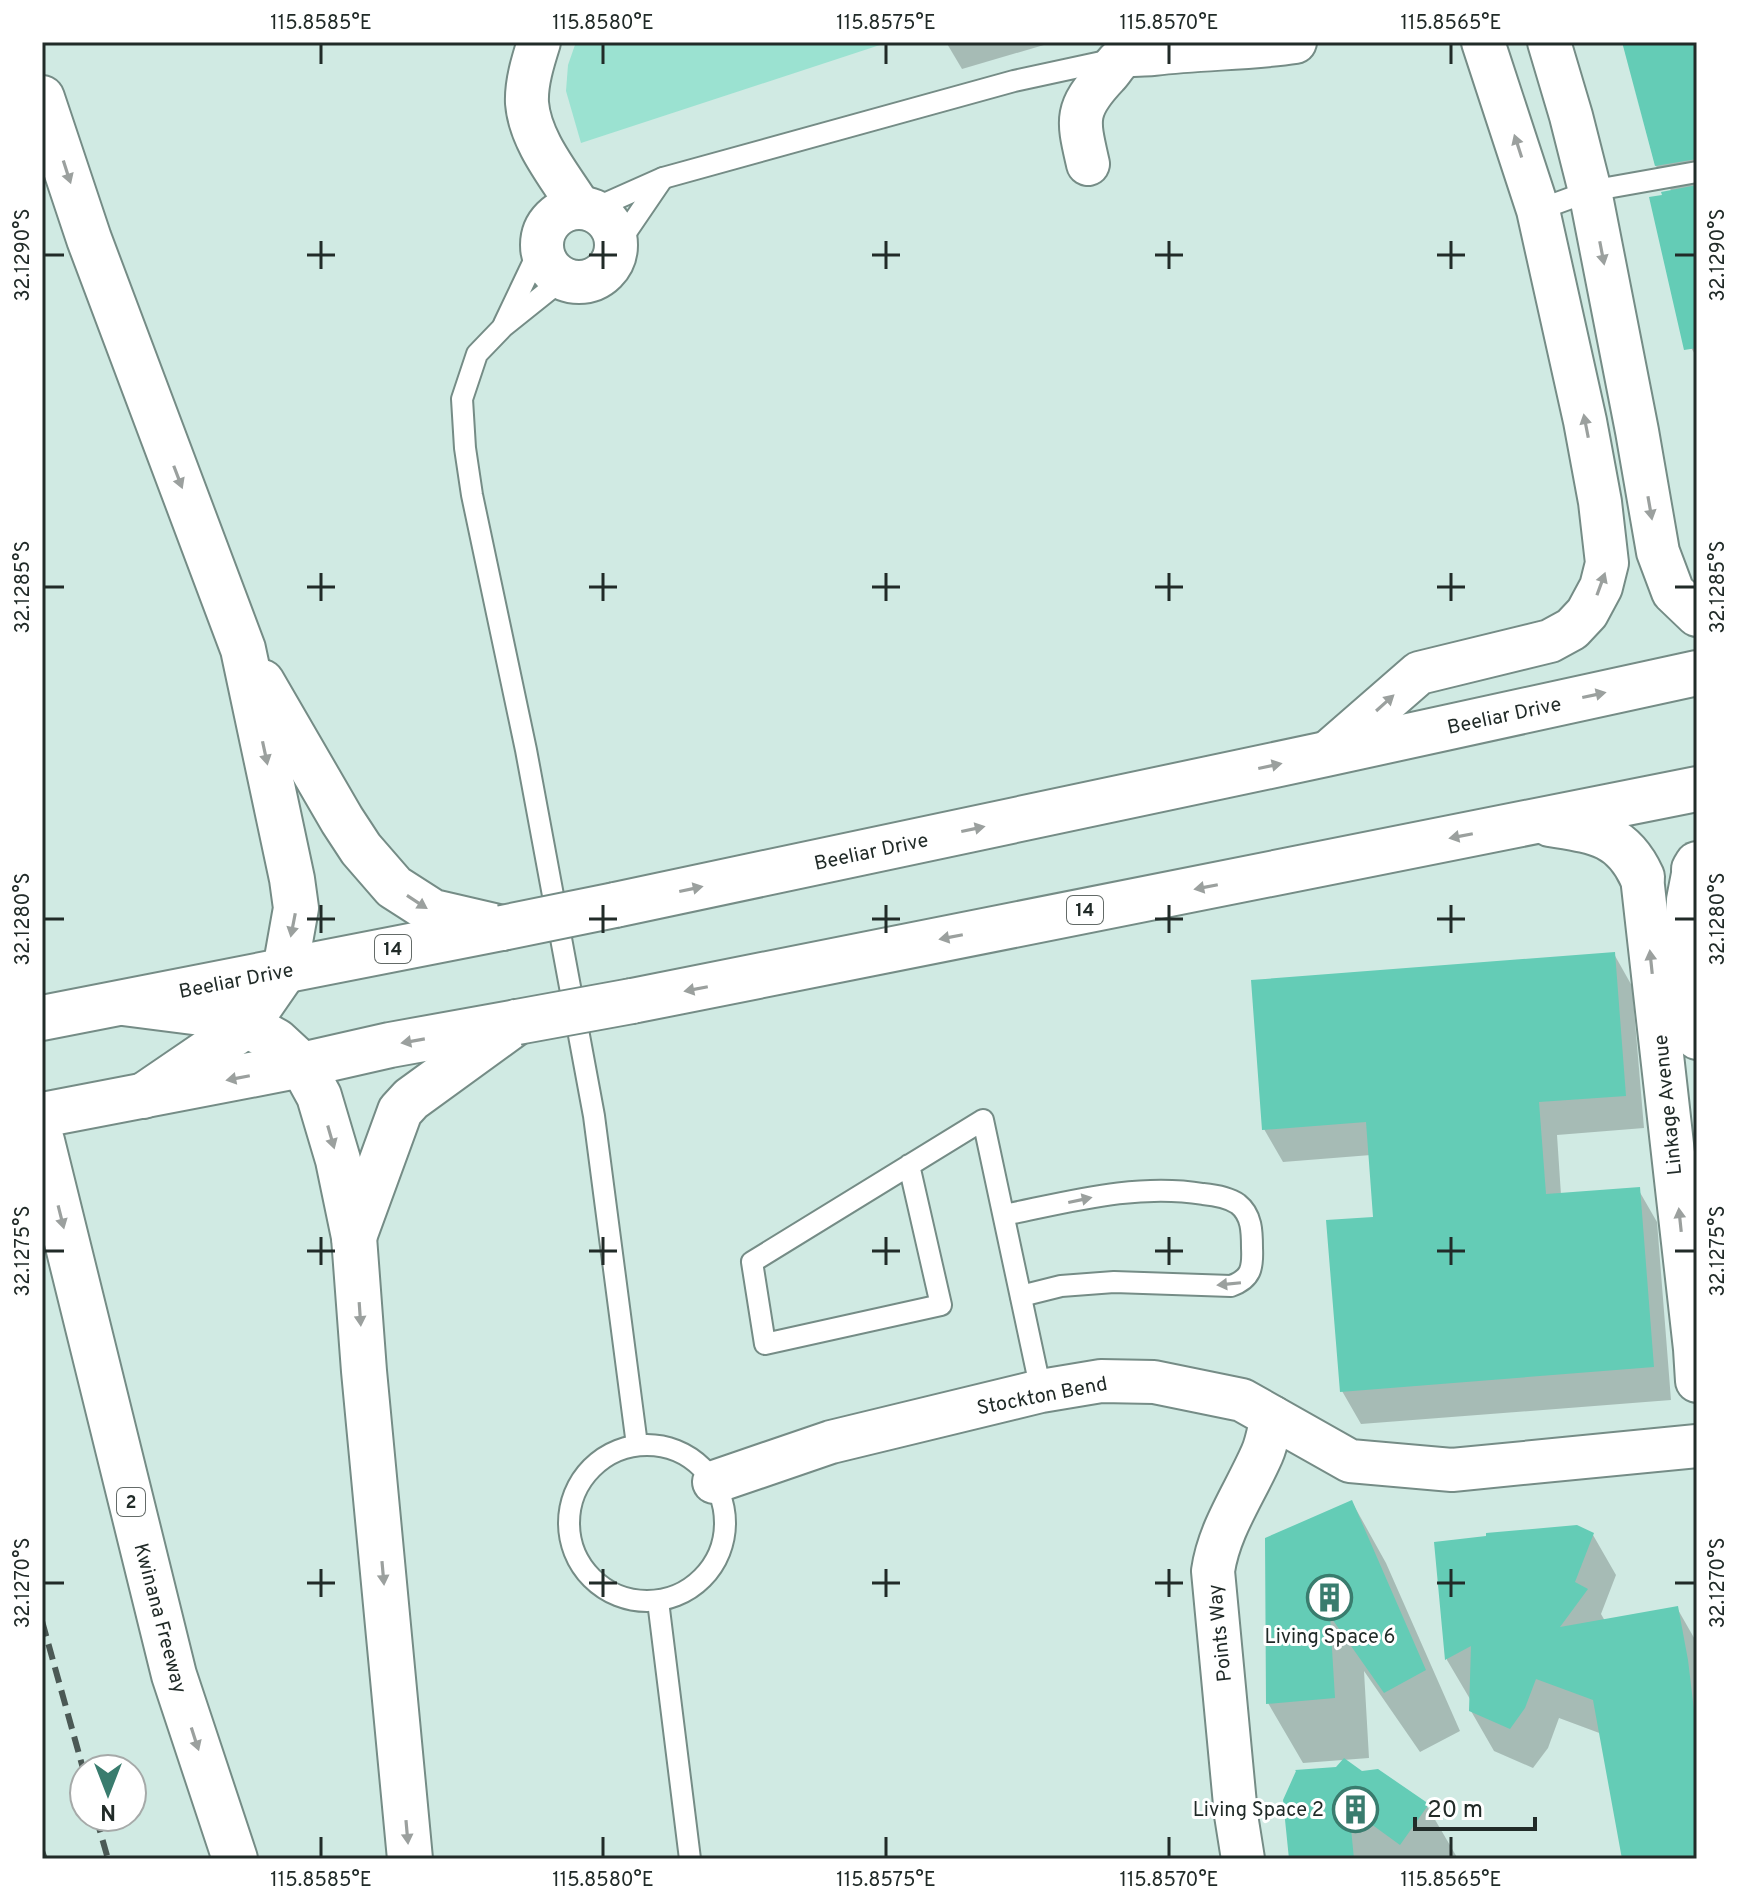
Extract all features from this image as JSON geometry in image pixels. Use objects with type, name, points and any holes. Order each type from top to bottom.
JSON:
[{"type":"highway","points":[[42,98],[94,253],[243,649],[296,908],[285,970],[247,1025],[123,1099]]},
{"type":"highway","points":[[243,649],[342,820],[361,849],[394,887],[433,912],[502,928]]},
{"type":"highway","name":"Beeliar Drive","points":[[42,1018],[615,905],[1697,673]]},
{"type":"highway","name":"14","points":[[42,1115],[1697,789]]},
{"type":"highway","points":[[1537,821],[1594,831],[1625,849],[1642,877]]},
{"type":"highway","points":[[104,1006],[201,1013],[247,1025],[276,1041],[302,1065],[319,1096],[338,1160],[354,1237],[410,1859]]},
{"type":"highway","points":[[354,1237],[400,1111],[411,1099],[517,1022]]},
{"type":"highway","name":"Kwinana Freeway","points":[[42,1141],[174,1675],[235,1859]]},
{"type":"street","points":[[539,42],[527,102],[532,125],[565,232],[585,281],[597,277],[606,269],[616,247],[615,235],[602,216],[565,232]]},
{"type":"street","points":[[1088,164],[1080,115],[1095,87],[1123,57],[1295,42]]},
{"type":"street","points":[[1326,754],[1419,673],[1550,641],[1572,629],[1587,613],[1601,587],[1607,563],[1600,502],[1566,328],[1538,210],[1483,42]]},
{"type":"street","points":[[1549,42],[1590,191],[1658,552],[1673,592],[1697,615]]},
{"type":"street","name":"Linkage Avenue","points":[[1696,866],[1688,900],[1686,930],[1697,1038]]},
{"type":"street","name":"Linkage Avenue","points":[[1642,877],[1697,1381]]},
{"type":"street","name":"Stockton Bend","points":[[714,1482],[831,1442],[1041,1391],[1101,1381],[1154,1382],[1242,1400],[1350,1461],[1452,1470],[1697,1446]]},
{"type":"street","name":"Points Way","points":[[1243,1859],[1236,1815],[1213,1571],[1221,1536],[1264,1450],[1272,1417]]},
{"type":"lane","points":[[637,1445],[594,1116],[526,750],[472,495],[465,448],[462,399],[477,354],[503,327],[565,232],[663,178],[1014,81],[1123,57]]},
{"type":"lane","points":[[1538,210],[1590,191],[1697,172]]},
{"type":"lane","points":[[616,247],[663,178]]},
{"type":"lane","points":[[503,327],[565,232]]},
{"type":"lane","points":[[909,1165],[941,1305],[765,1344],[752,1262],[909,1165],[983,1120],[1041,1391]]},
{"type":"lane","points":[[1004,1215],[1111,1193],[1179,1190],[1222,1197],[1239,1205],[1252,1225],[1253,1262],[1248,1276],[1231,1286],[1114,1282],[1061,1286],[1021,1296]]},
{"type":"lane","points":[[637,1445],[660,1445],[681,1452],[700,1465],[714,1482],[724,1506],[725,1531],[718,1556],[703,1577],[683,1593],[658,1601],[633,1600],[610,1592],[590,1577],[576,1557],[568,1533],[569,1508],[577,1485],[593,1465],[614,1452],[637,1445]]},
{"type":"lane","points":[[658,1601],[690,1859]]},
{"type":"green space","points":[[576,42],[889,42],[581,143],[566,91],[568,65]]},
{"type":"building","points":[[1622,42],[1697,42],[1697,159],[1655,166]]},
{"type":"building","points":[[1697,185],[1697,348],[1684,350],[1649,197]]},
{"type":"building","points":[[1615,952],[1626,1096],[1539,1102],[1546,1194],[1640,1187],[1654,1367],[1340,1392],[1326,1220],[1373,1217],[1366,1122],[1262,1130],[1251,980]]},
{"type":"building","name":"Living Space 6","points":[[1352,1500],[1426,1670],[1384,1693],[1330,1616],[1335,1698],[1266,1704],[1265,1538]]},
{"type":"building","points":[[1577,1525],[1594,1533],[1575,1582],[1588,1589],[1560,1627],[1678,1606],[1697,1735],[1697,1859],[1622,1859],[1593,1700],[1536,1679],[1525,1708],[1510,1729],[1469,1711],[1471,1646],[1445,1660],[1434,1542],[1486,1536],[1486,1533]]},
{"type":"building","name":"Living Space 2","points":[[1344,1758],[1362,1771],[1378,1769],[1429,1804],[1400,1845],[1349,1808],[1354,1859],[1289,1859],[1283,1800],[1295,1770],[1336,1767]]},
{"type":"railway","points":[[42,1621],[79,1753]]},
{"type":"railway","points":[[101,1833],[108,1859]]},
{"type":"railway","points":[[42,1851],[45,1859]]},
{"type":"place","name":"Living Space 6","points":[[1330,1597]]},
{"type":"place","name":"Living Space 2","points":[[1355,1809]]}]
